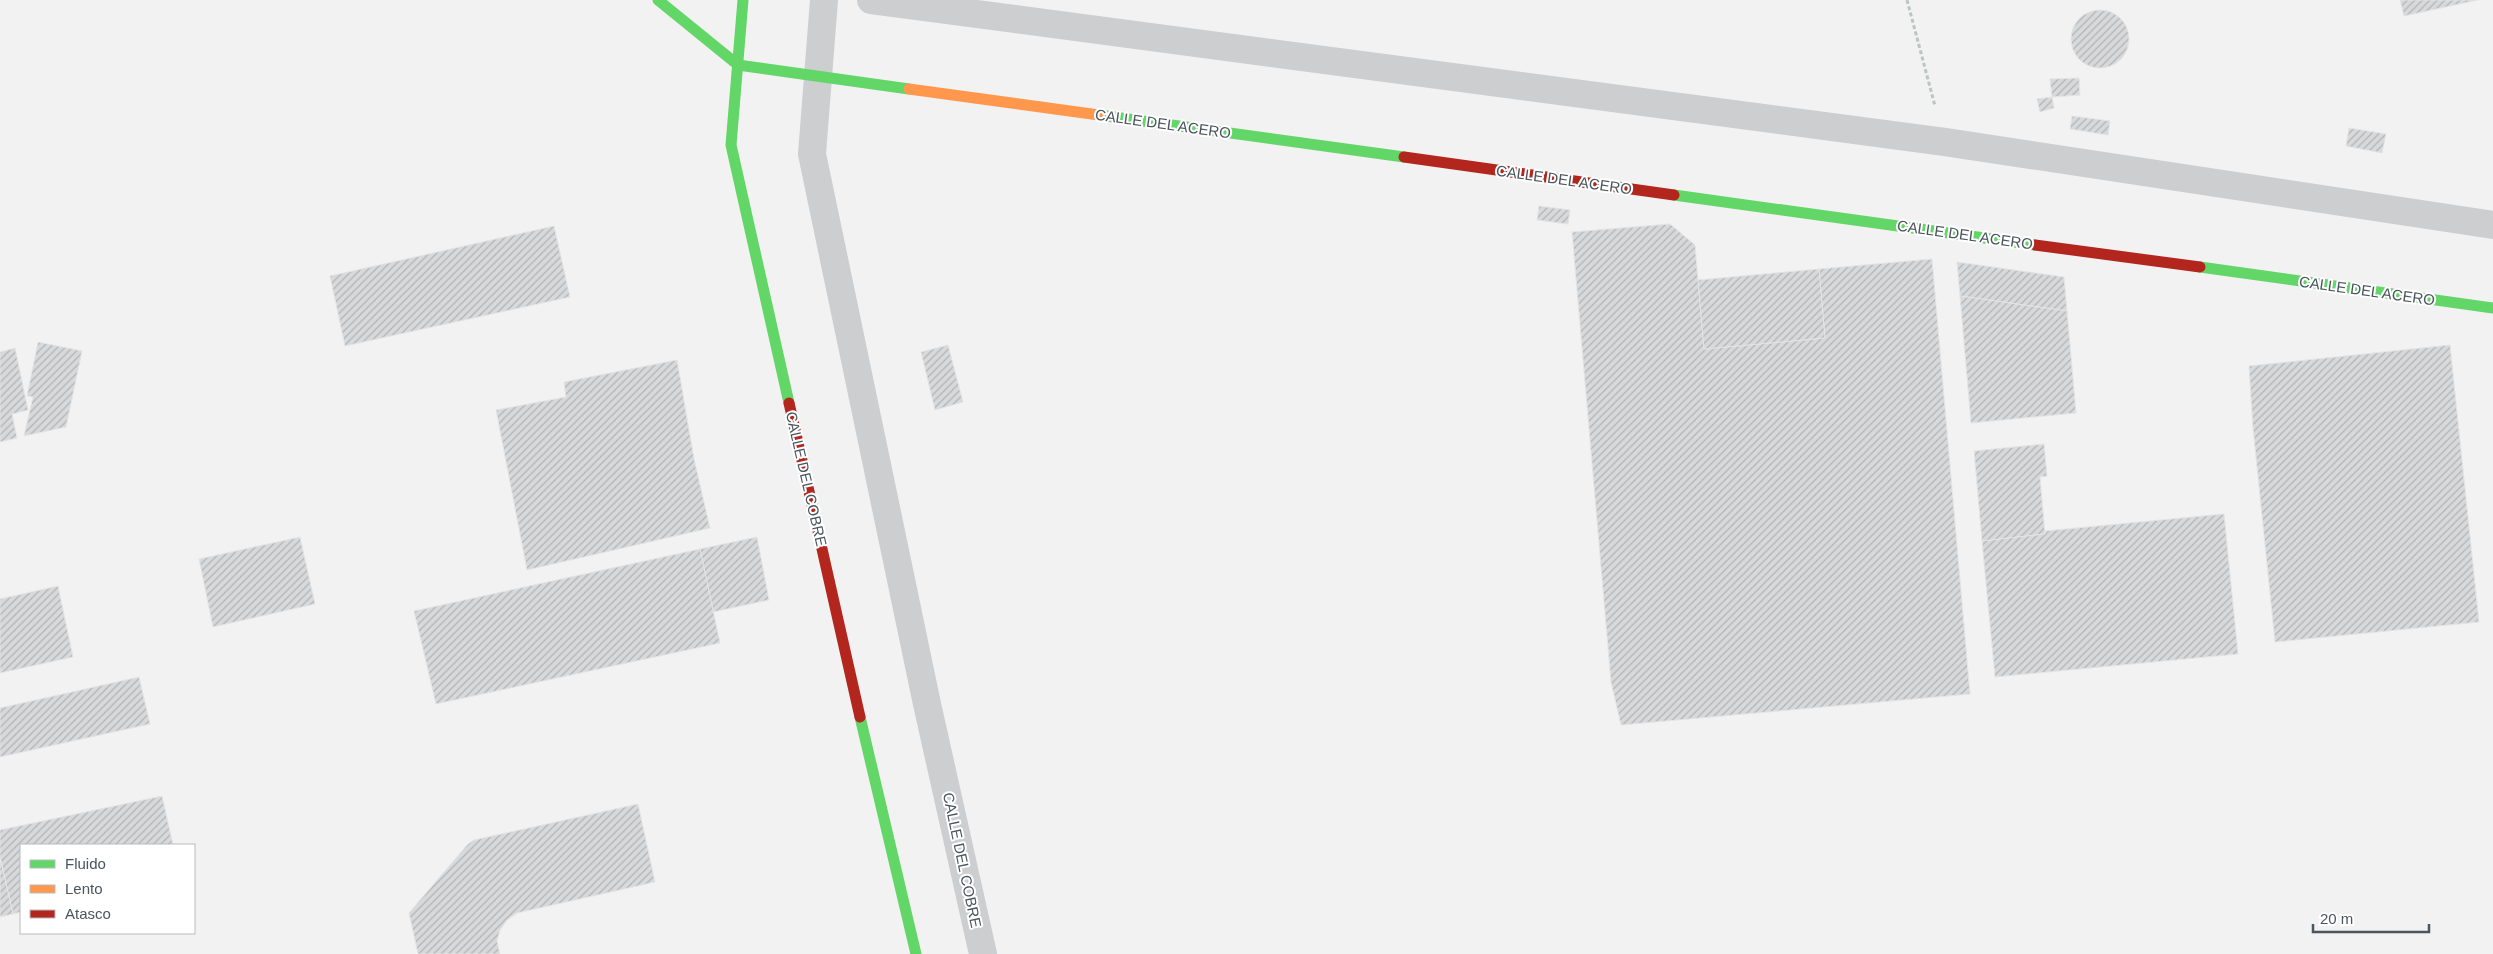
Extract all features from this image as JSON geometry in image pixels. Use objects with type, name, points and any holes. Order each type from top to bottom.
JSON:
[{"type":"street","points":[[658,0],[738,65]]},
{"type":"street","name":"CALLE DEL COBRE","points":[[743,0],[731,145],[858,708],[916,954]]},
{"type":"street","name":"CALLE DEL COBRE","points":[[824,0],[812,154],[928,704],[983,954]]},
{"type":"street","points":[[871,0],[1945,142],[2493,225]]},
{"type":"street","name":"CALLE DEL ACERO","points":[[738,65],[2493,308]]},
{"type":"path","points":[[1907,0],[1945,142]]},
{"type":"building","points":[[2400,0],[2478,0],[2404,16]]},
{"type":"building","points":[[2094,10],[2106,10],[2121,18],[2129,33],[2129,45],[2121,60],[2106,68],[2094,68],[2079,60],[2071,45],[2071,33],[2079,18]]},
{"type":"building","points":[[2079,78],[2080,95],[2052,97],[2050,79]]},
{"type":"building","points":[[2052,97],[2054,108],[2040,112],[2037,99]]},
{"type":"building","points":[[2072,116],[2110,121],[2108,135],[2070,129]]},
{"type":"building","points":[[2349,128],[2386,134],[2382,153],[2346,146]]},
{"type":"building","points":[[1539,206],[1570,210],[1568,224],[1537,220]]},
{"type":"building","points":[[1670,224],[1695,245],[1704,349],[1825,338],[1819,269],[1932,259],[1970,694],[1621,725],[1611,682],[1572,232]]},
{"type":"building","points":[[554,226],[570,297],[345,346],[330,276]]},
{"type":"building","points":[[1957,262],[2064,277],[2067,311],[1960,296]]},
{"type":"building","points":[[1819,269],[1825,338],[1704,349],[1698,280]]},
{"type":"building","points":[[1960,296],[2067,311],[2076,413],[1971,423]]},
{"type":"building","points":[[38,342],[82,351],[66,427],[24,436],[33,397],[27,396]]},
{"type":"building","points":[[948,345],[963,402],[935,410],[921,352]]},
{"type":"building","points":[[2450,345],[2479,622],[2275,642],[2253,428],[2249,366]]},
{"type":"building","points":[[15,348],[28,410],[12,414],[17,438],[0,442],[0,352]]},
{"type":"building","points":[[677,360],[694,459],[710,528],[527,570],[496,410],[566,397],[564,382]]},
{"type":"building","points":[[2044,444],[2047,476],[2040,477],[2045,534],[1982,541],[1974,451]]},
{"type":"building","points":[[2224,514],[2238,654],[1995,677],[1982,541],[2045,534],[2045,531]]},
{"type":"building","points":[[300,537],[315,604],[213,627],[199,559]]},
{"type":"building","points":[[757,537],[769,600],[713,612],[700,549]]},
{"type":"building","points":[[700,549],[720,643],[436,704],[414,611]]},
{"type":"building","points":[[58,586],[73,657],[0,673],[0,599]]},
{"type":"building","points":[[139,677],[150,724],[0,757],[0,708]]},
{"type":"building","points":[[162,796],[173,844],[20,844],[20,912],[13,914],[0,857],[0,830]]},
{"type":"building","points":[[638,804],[655,882],[517,913],[507,920],[500,930],[497,941],[500,954],[418,954],[409,913],[468,844],[474,840]]},
{"type":"building","points":[[0,863],[13,914],[0,917]]},
{"type":"traffic: fast","points":[[658,0],[738,65],[909,89]]},
{"type":"traffic: fast","points":[[743,0],[731,145],[789,403]]},
{"type":"traffic: fast","points":[[1099,115],[1404,157]]},
{"type":"traffic: fast","points":[[1674,195],[2035,245]]},
{"type":"traffic: fast","points":[[2200,267],[2493,308]]},
{"type":"traffic: fast","points":[[860,717],[916,954]]},
{"type":"traffic: slow","points":[[909,89],[1099,115]]},
{"type":"traffic: jam","points":[[1404,157],[1674,195]]},
{"type":"traffic: jam","points":[[2035,245],[2200,267]]},
{"type":"traffic: jam","points":[[789,403],[860,717]]}]
